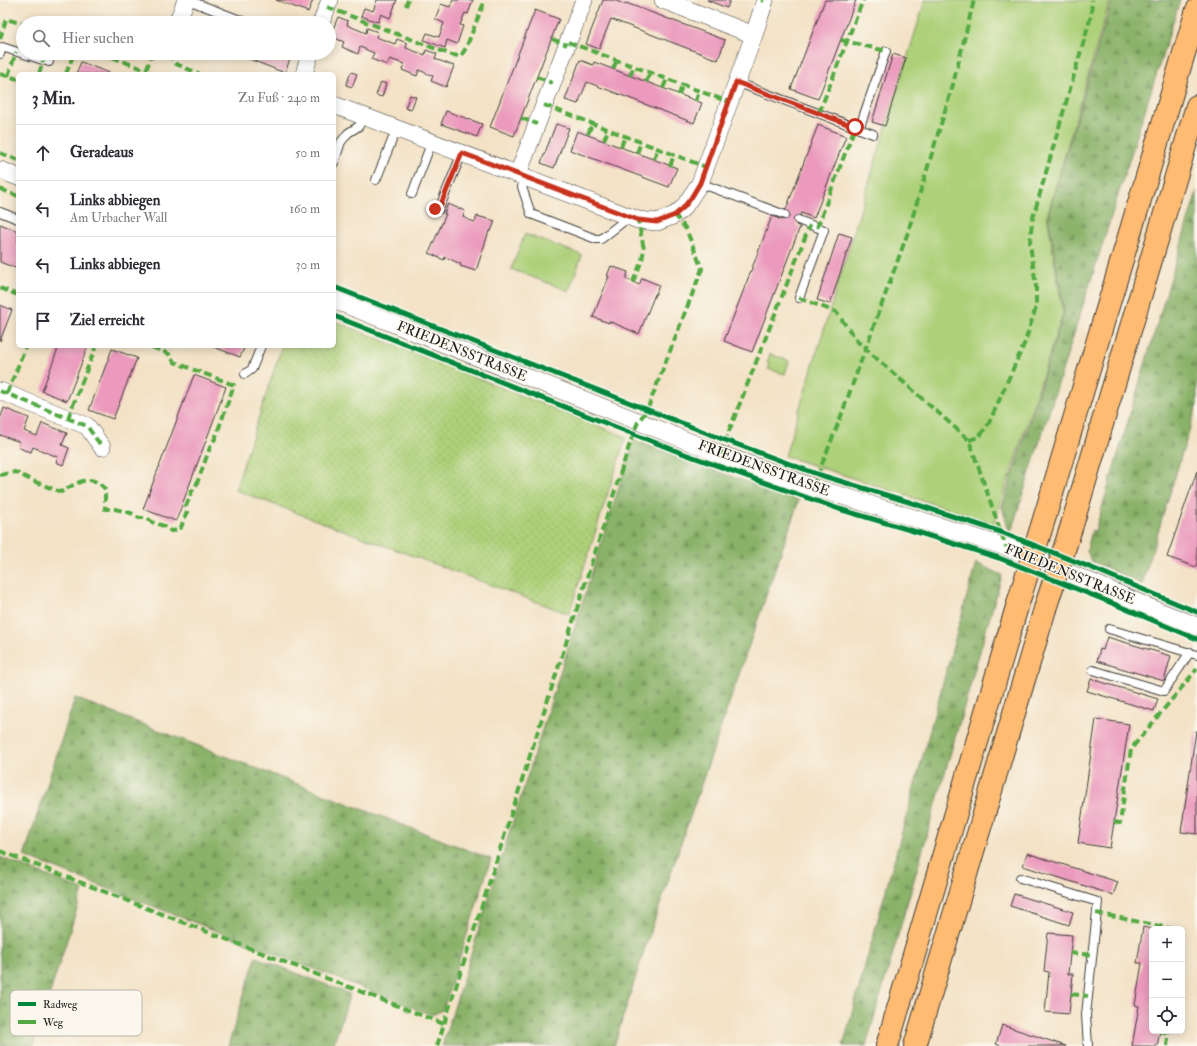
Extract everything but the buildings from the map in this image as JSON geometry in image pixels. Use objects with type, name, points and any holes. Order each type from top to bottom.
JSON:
[{"type":"highway","points":[[887,1046],[1019,600],[1197,10]]},
{"type":"highway","points":[[914,1046],[1197,106]]},
{"type":"street","points":[[180,16],[187,0]]},
{"type":"street","points":[[324,16],[330,0]]},
{"type":"street","points":[[522,175],[584,0]]},
{"type":"street","points":[[663,0],[754,36]]},
{"type":"street","points":[[336,106],[638,220],[657,222],[675,215],[684,207],[700,183],[754,36],[765,0]]},
{"type":"street","points":[[305,72],[308,60]]},
{"type":"street","points":[[0,170],[16,176]]},
{"type":"street","name":"FRIEDENSSTRASSE","points":[[336,301],[720,454],[813,487],[1006,547],[1197,626]]},
{"type":"street","points":[[0,391],[87,426],[102,447]]},
{"type":"lane","points":[[187,0],[229,16]]},
{"type":"lane","points":[[0,54],[2,47],[16,51]]},
{"type":"lane","points":[[860,129],[886,51]]},
{"type":"lane","points":[[43,60],[49,62]]},
{"type":"lane","points":[[736,82],[873,134]]},
{"type":"lane","points":[[336,162],[341,142],[348,134],[359,126],[364,116]]},
{"type":"lane","points":[[376,180],[397,128]]},
{"type":"lane","points":[[412,194],[432,141]]},
{"type":"lane","points":[[435,209],[439,209],[462,153]]},
{"type":"lane","points":[[522,175],[522,187],[531,214],[596,239],[601,239],[630,217]]},
{"type":"lane","points":[[700,183],[785,214]]},
{"type":"lane","points":[[0,212],[16,218]]},
{"type":"lane","points":[[798,220],[824,230],[799,298]]},
{"type":"lane","points":[[245,374],[252,369],[260,348]]},
{"type":"lane","points":[[1092,670],[1164,691],[1193,654],[1109,629]]},
{"type":"lane","points":[[1020,878],[1098,902],[1086,1016],[1088,1046]]},
{"type":"green space","points":[[925,0],[1110,0],[1047,216],[1063,313],[994,524],[785,456]]},
{"type":"green space","points":[[1112,0],[1180,0],[1010,535],[1002,507],[1064,312],[1048,215]]},
{"type":"green space","points":[[1197,191],[1197,405],[1142,584],[1091,561],[1087,550],[1092,530],[1095,531]]},
{"type":"green space","points":[[525,234],[582,255],[569,291],[511,269]]},
{"type":"green space","points":[[336,322],[626,437],[569,614],[235,490],[281,348],[336,348]]},
{"type":"green space","points":[[770,354],[789,361],[785,374],[768,369],[770,365],[767,363]]},
{"type":"green space","points":[[634,439],[711,469],[799,500],[644,951],[614,1046],[442,1046]]},
{"type":"green space","points":[[976,563],[1002,575],[866,1046],[843,1046]]},
{"type":"green space","points":[[75,698],[491,859],[443,1010],[432,1015],[24,856]]},
{"type":"green space","points":[[0,857],[83,890],[51,990],[10,990],[10,1036],[36,1036],[33,1046],[0,1046]]},
{"type":"green space","points":[[256,957],[350,994],[333,1046],[228,1046]]},
{"type":"marked path","points":[[406,6],[408,0]]},
{"type":"marked path","points":[[327,7],[452,55],[461,56],[466,48],[485,0]]},
{"type":"marked path","points":[[819,113],[863,0]]},
{"type":"marked path","points":[[813,487],[841,416],[907,235],[952,88],[974,0]]},
{"type":"marked path","points":[[969,440],[979,437],[989,423],[1025,342],[1036,307],[1036,286],[1030,244],[1032,221],[1091,16],[1092,0]]},
{"type":"marked path","points":[[0,39],[6,19],[16,22]]},
{"type":"marked path","points":[[552,39],[567,45]]},
{"type":"marked path","points":[[841,40],[886,51]]},
{"type":"marked path","points":[[568,42],[729,102]]},
{"type":"marked path","points":[[8,76],[16,52]]},
{"type":"marked path","points":[[67,72],[71,60]]},
{"type":"marked path","points":[[120,60],[146,70],[150,60]]},
{"type":"marked path","points":[[173,60],[176,64],[195,72]]},
{"type":"marked path","points":[[613,69],[617,60]]},
{"type":"marked path","points":[[40,72],[43,61]]},
{"type":"marked path","points":[[630,76],[634,66]]},
{"type":"marked path","points":[[646,82],[650,73]]},
{"type":"marked path","points":[[0,74],[16,78]]},
{"type":"marked path","points":[[537,77],[552,83]]},
{"type":"marked path","points":[[663,88],[667,79]]},
{"type":"marked path","points":[[679,95],[682,85]]},
{"type":"marked path","points":[[696,101],[699,91]]},
{"type":"marked path","points":[[544,105],[706,167]]},
{"type":"marked path","points":[[521,118],[537,124]]},
{"type":"marked path","points":[[588,134],[592,124]]},
{"type":"marked path","points":[[817,228],[855,127]]},
{"type":"marked path","points":[[604,140],[608,130]]},
{"type":"marked path","points":[[621,147],[625,136]]},
{"type":"marked path","points":[[637,153],[641,142]]},
{"type":"marked path","points":[[654,159],[658,148]]},
{"type":"marked path","points":[[0,153],[16,159]]},
{"type":"marked path","points":[[670,166],[674,155]]},
{"type":"marked path","points":[[0,189],[16,195]]},
{"type":"marked path","points":[[437,1046],[633,434],[638,422],[647,410],[702,269],[686,229],[675,215]]},
{"type":"marked path","points":[[633,282],[642,260],[644,249],[638,220]]},
{"type":"marked path","points":[[720,454],[810,225]]},
{"type":"marked path","points":[[0,288],[16,294]]},
{"type":"marked path","points":[[799,298],[836,312],[858,342],[969,440],[1006,547]]},
{"type":"marked path","points":[[7,394],[25,348]]},
{"type":"marked path","points":[[68,418],[95,348]]},
{"type":"marked path","points":[[0,475],[15,472],[61,492],[78,483],[89,480],[94,481],[105,489],[105,509],[115,509],[131,513],[139,518],[147,518],[171,531],[180,530],[187,512],[186,506],[192,491],[196,486],[212,442],[215,439],[234,385],[174,362],[169,354],[154,348]]},
{"type":"marked path","points":[[0,391],[87,426],[102,447]]},
{"type":"marked path","points":[[1114,822],[1120,823],[1131,749],[1197,669]]},
{"type":"marked path","points":[[0,851],[444,1024]]},
{"type":"marked path","points":[[1096,913],[1159,926]]},
{"type":"marked path","points":[[1070,953],[1092,955]]},
{"type":"marked path","points":[[1071,994],[1088,996]]},
{"type":"marked path","points":[[1167,1046],[1169,1034]]},
{"type":"cycle path","points":[[336,288],[725,440],[817,474],[1001,532],[1197,612]]},
{"type":"cycle path","points":[[336,317],[679,452],[839,509],[999,558],[1197,639]]},
{"type":"route","points":[[435,209],[439,209],[462,153],[638,220],[657,222],[675,215],[684,207],[700,183],[736,82],[855,127]]}]
